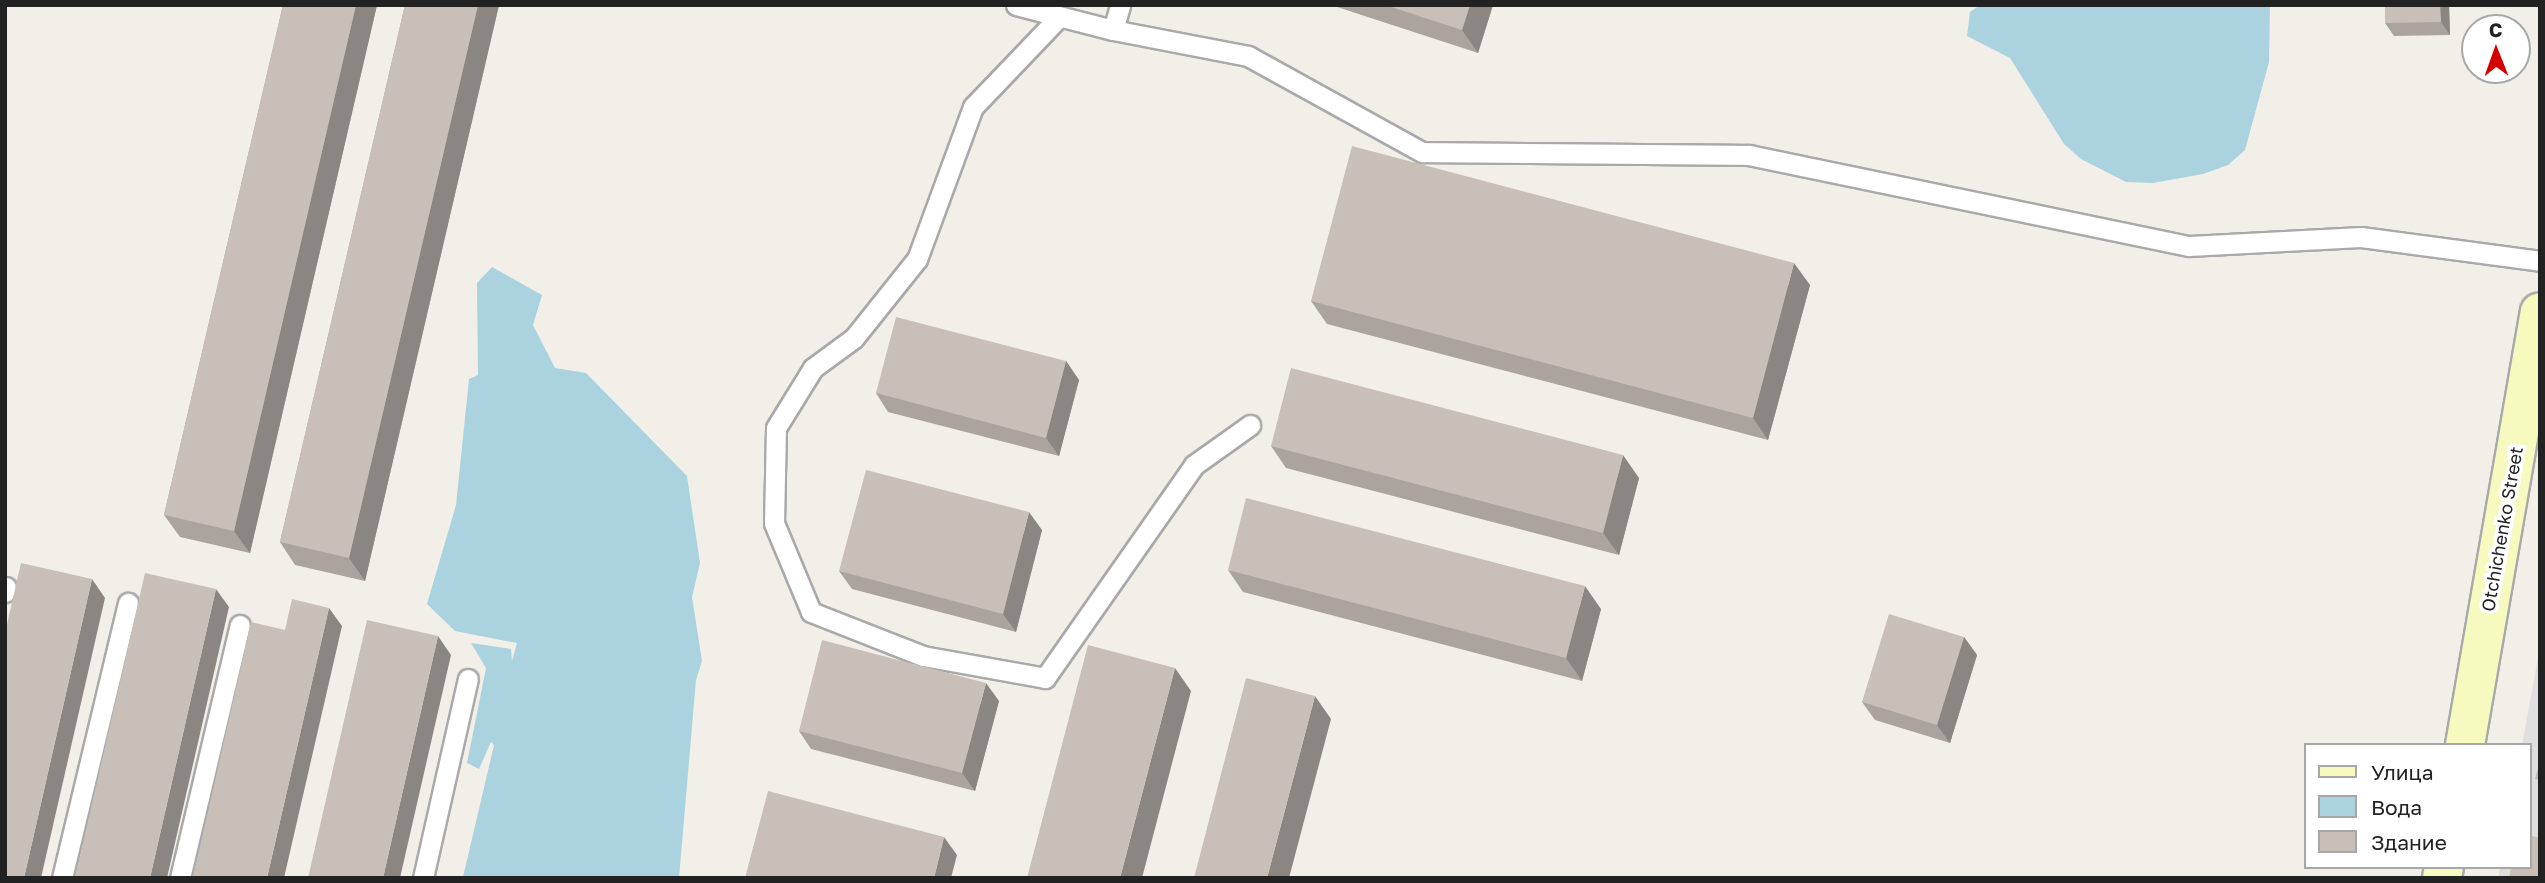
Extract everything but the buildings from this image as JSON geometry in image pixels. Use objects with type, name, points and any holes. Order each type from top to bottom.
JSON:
[{"type":"street","name":"Otchichenko Street","points":[[2465,743],[2540,312]]},
{"type":"lane","points":[[1016,5],[1113,30],[1248,55],[1422,152],[1749,155],[2189,246],[2361,237],[2540,261]]},
{"type":"lane","points":[[1113,30],[1119,5]]},
{"type":"lane","points":[[1059,17],[973,107],[917,259],[854,338],[813,368],[776,428],[774,523],[811,612],[923,656],[1045,678],[1194,465],[1250,425]]},
{"type":"lane","points":[[62,878],[128,603]]},
{"type":"lane","points":[[180,878],[240,625]]},
{"type":"lane","points":[[423,878],[468,679]]},
{"type":"shaded area","points":[[2540,647],[2540,878],[2498,878],[2500,869],[2531,869],[2531,743],[2522,743]]},
{"type":"water","points":[[1980,5],[2270,5],[2269,62],[2245,150],[2228,165],[2203,174],[2153,183],[2126,182],[2081,159],[2064,144],[2010,58],[1967,36],[1970,12]]},
{"type":"water","points":[[492,267],[542,295],[533,325],[555,368],[586,373],[687,476],[700,563],[692,597],[702,661],[696,680],[679,878],[453,878],[463,877],[494,745],[491,742],[479,769],[467,763],[486,668],[471,643],[511,649],[512,661],[517,643],[455,631],[427,604],[456,505],[469,379],[478,375],[477,283]]}]
